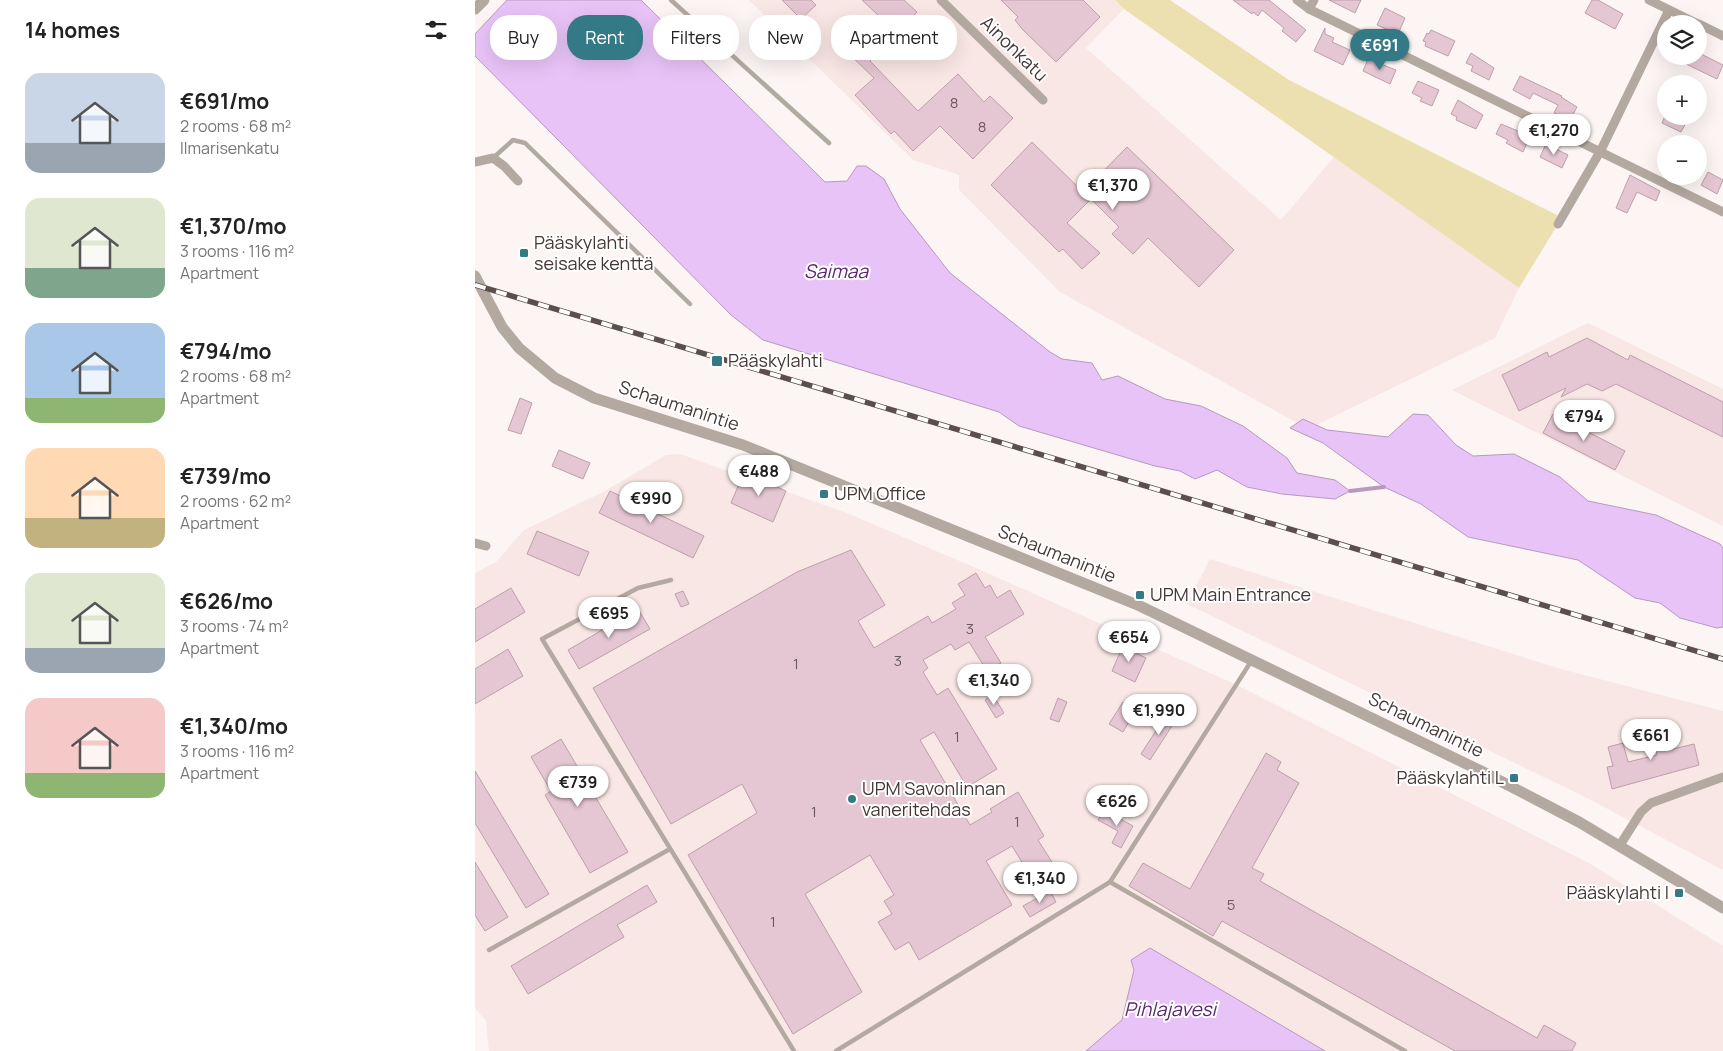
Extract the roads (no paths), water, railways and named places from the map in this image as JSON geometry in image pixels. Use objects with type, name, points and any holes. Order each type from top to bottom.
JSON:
[{"type":"street","points":[[475,8],[483,0]]},
{"type":"street","name":"Ainonkatu","points":[[941,0],[1043,100]]},
{"type":"street","points":[[1297,0],[1309,9],[1601,150],[1723,212]]},
{"type":"street","points":[[1309,9],[1314,0]]},
{"type":"street","points":[[1649,0],[1679,15]]},
{"type":"street","points":[[1558,224],[1601,150],[1669,10]]},
{"type":"street","points":[[1707,28],[1723,36]]},
{"type":"street","points":[[475,162],[493,158],[505,166],[518,181]]},
{"type":"street","name":"Schaumanintie","points":[[475,276],[502,327],[519,348],[555,378],[595,398],[743,445],[1139,606],[1481,771],[1620,846],[1723,908]]},
{"type":"street","points":[[475,543],[487,546]]},
{"type":"street","points":[[1620,846],[1641,812],[1651,803],[1723,777]]},
{"type":"lane","points":[[671,0],[829,143]]},
{"type":"lane","points":[[493,158],[513,140],[525,143],[690,304]]},
{"type":"lane","points":[[671,580],[638,588],[542,639],[794,1051]]},
{"type":"lane","points":[[836,1051],[1109,882],[1252,660]]},
{"type":"lane","points":[[489,950],[670,849]]},
{"type":"lane","points":[[1109,882],[1405,1051]]},
{"type":"water","name":"Saimaa","points":[[507,0],[641,0],[656,15],[653,15],[653,60],[702,60],[825,182],[847,181],[857,166],[866,166],[884,179],[900,209],[950,273],[1050,352],[1062,359],[1092,363],[1102,380],[1118,376],[1165,399],[1201,406],[1243,426],[1287,458],[1297,473],[1335,480],[1350,491],[1335,499],[1282,494],[1247,487],[1217,470],[1195,479],[1180,471],[1155,466],[1019,426],[999,412],[763,340],[731,315],[475,56],[475,34],[490,18],[490,60],[557,60],[557,15],[493,15]]},
{"type":"water","points":[[1413,414],[1428,415],[1456,445],[1473,456],[1514,454],[1560,477],[1588,501],[1656,515],[1720,544],[1723,548],[1723,627],[1717,628],[1680,618],[1660,603],[1635,598],[1578,560],[1468,537],[1421,504],[1384,487],[1323,443],[1290,428],[1303,419],[1327,430],[1388,437]]},
{"type":"water","name":"Pihlajavesi","points":[[1150,948],[1325,1051],[1086,1051],[1122,1020],[1134,970],[1131,960]]},
{"type":"waterway","points":[[1350,491],[1384,487]]},
{"type":"railway","points":[[475,285],[1723,659]]},
{"type":"place","name":"Pääskylahti seisake kenttä","points":[[524,253]]},
{"type":"place","name":"Pääskylahti","points":[[717,361]]},
{"type":"place","name":"UPM Office","points":[[824,494]]},
{"type":"place","name":"UPM Main Entrance","points":[[1140,595]]},
{"type":"place","name":"Pääskylahti L","points":[[1514,778]]},
{"type":"place","name":"UPM Savonlinnan vaneritehdas","points":[[852,799]]},
{"type":"place","name":"Pääskylahti I","points":[[1679,893]]}]
